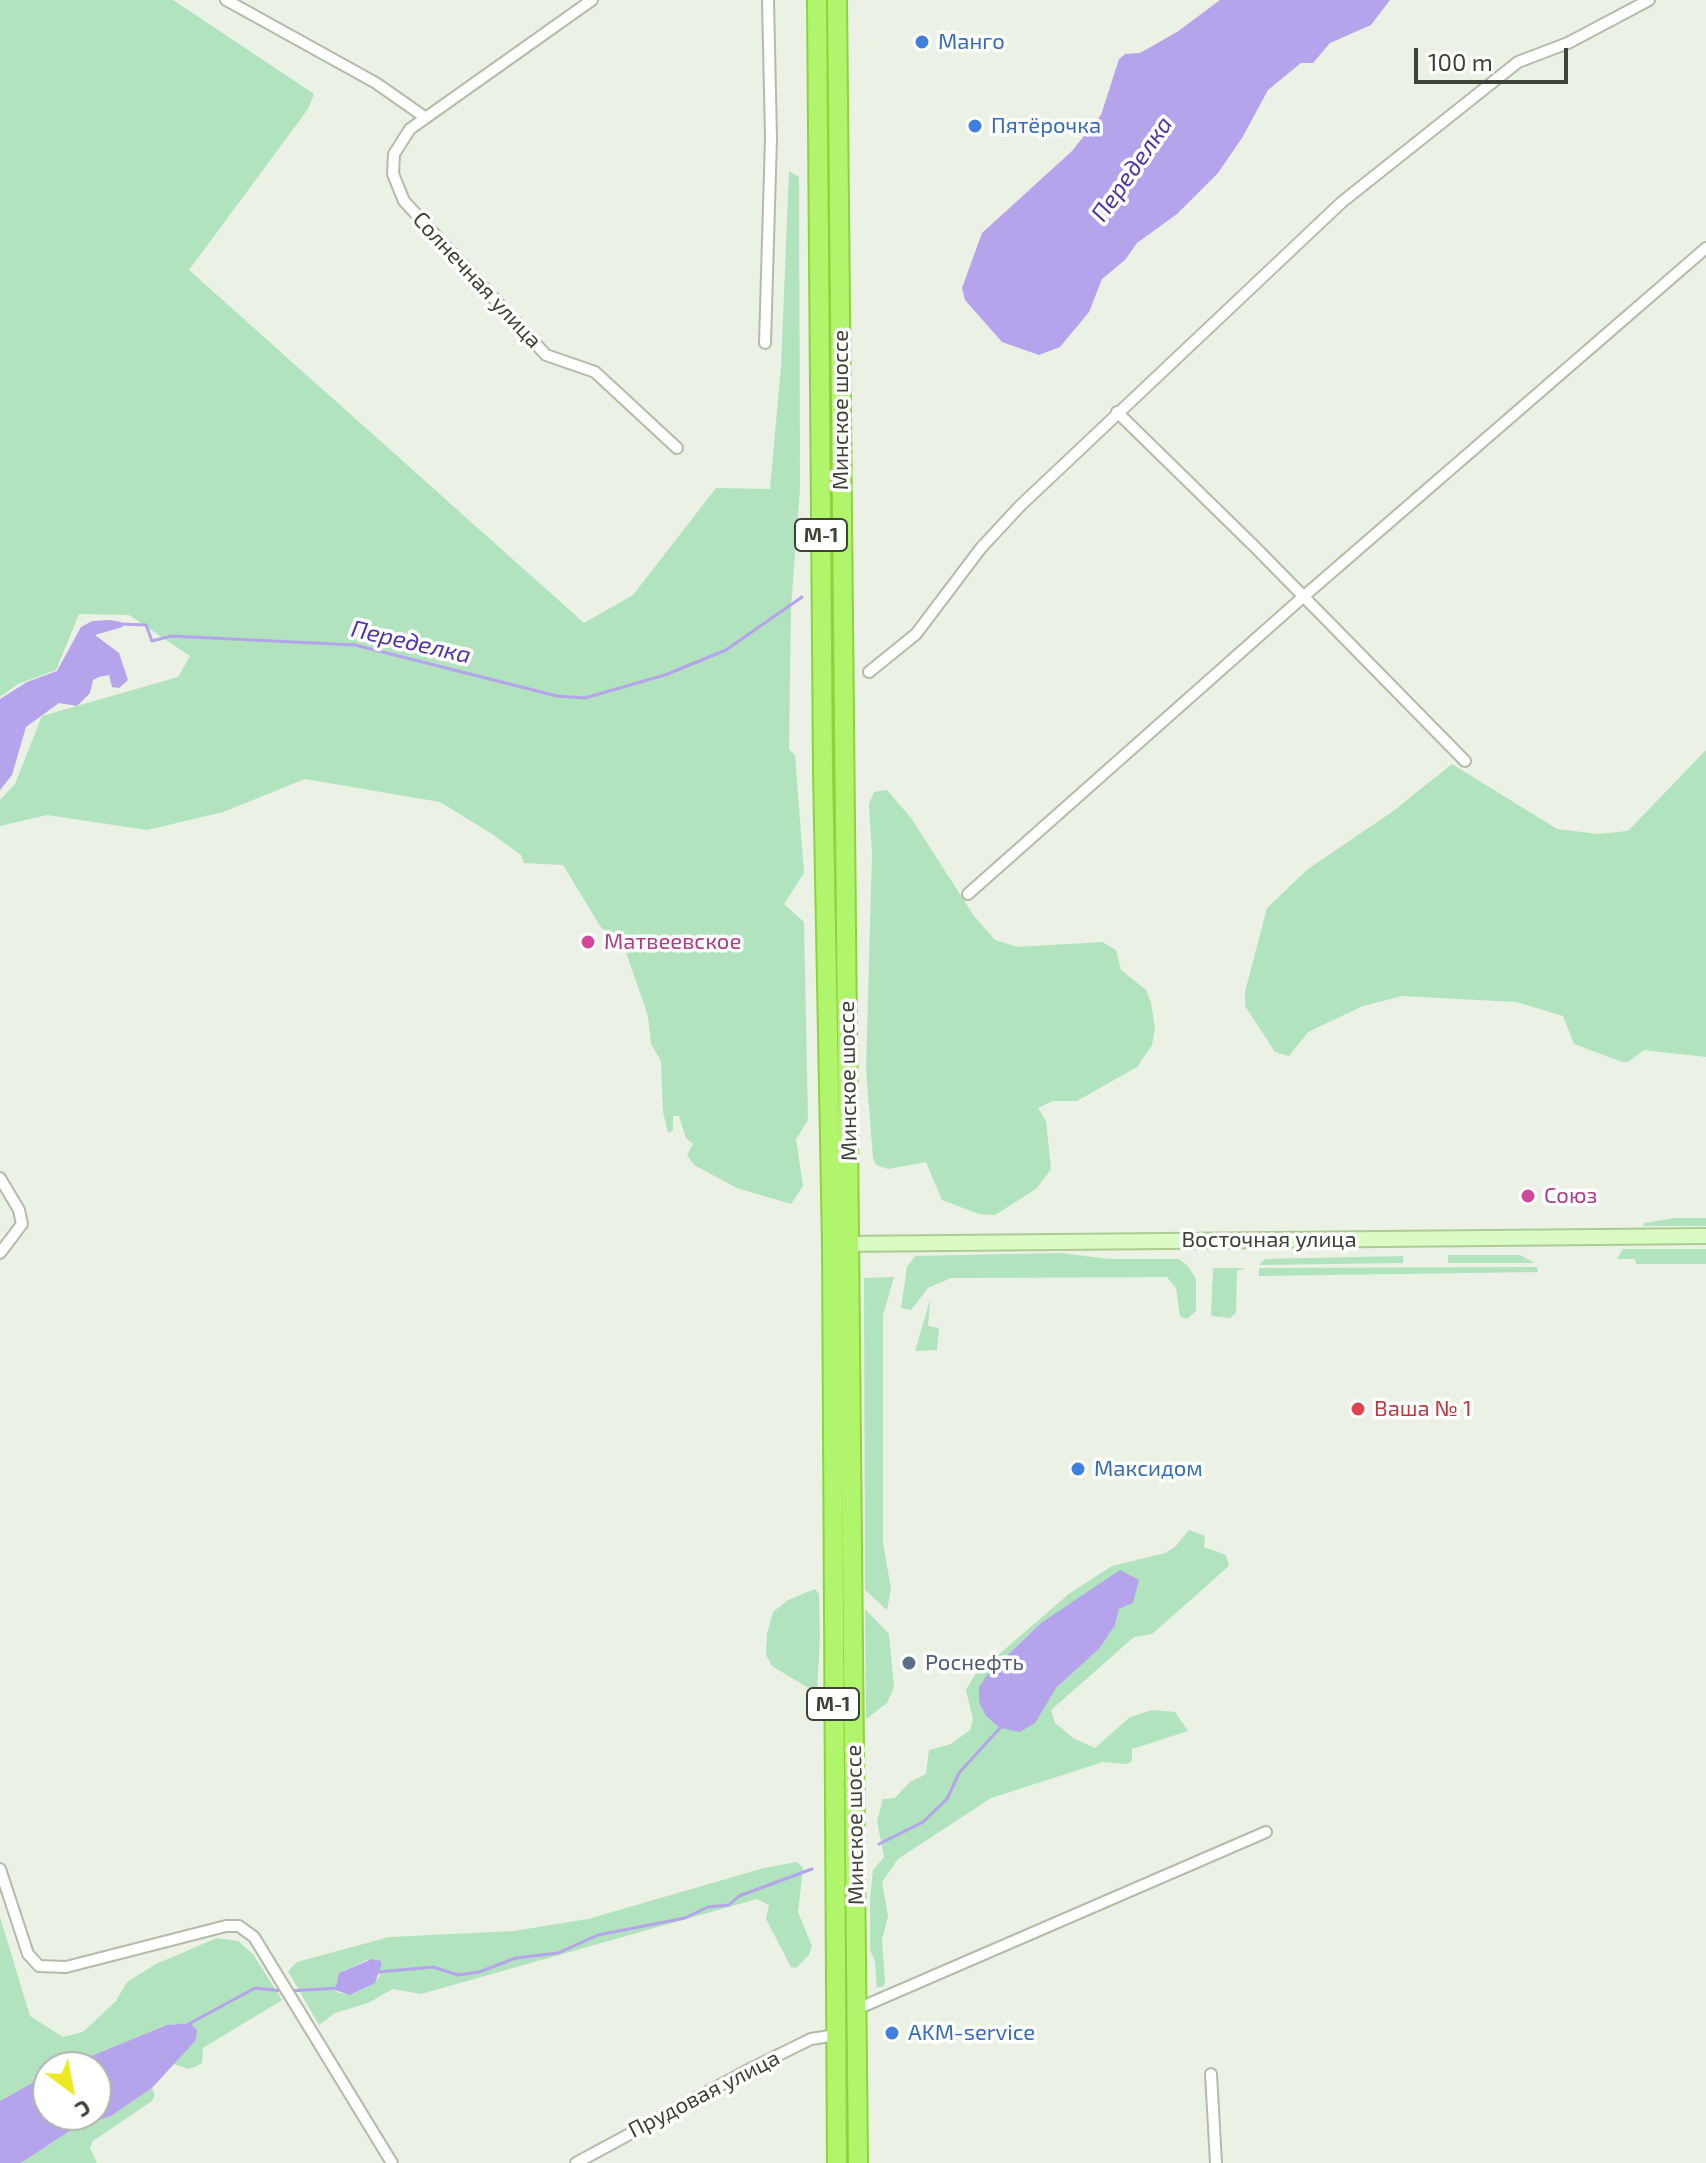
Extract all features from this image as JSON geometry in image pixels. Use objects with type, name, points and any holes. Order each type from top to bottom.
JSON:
[{"type":"highway","name":"Минское шоссе","points":[[817,0],[858,2163]]},
{"type":"highway","name":"Минское шоссе","points":[[837,0],[838,1070]]},
{"type":"highway","name":"Минское шоссе","points":[[837,2163],[841,1244]]},
{"type":"street","points":[[226,0],[376,83],[426,118]]},
{"type":"street","name":"Солнечная улица","points":[[592,0],[410,129],[394,154],[393,174],[404,201],[546,355],[595,372],[677,448]]},
{"type":"street","points":[[765,343],[771,138],[768,0]]},
{"type":"street","points":[[869,672],[916,634],[1001,525],[1342,202],[1518,62],[1568,43],[1649,0]]},
{"type":"street","points":[[968,894],[1303,597],[1706,248]]},
{"type":"street","points":[[1117,412],[1465,761]]},
{"type":"street","points":[[0,1178],[19,1210],[22,1224],[0,1253]]},
{"type":"street","name":"Восточная улица","points":[[841,1244],[1706,1236]]},
{"type":"street","points":[[857,2009],[1266,1832]]},
{"type":"street","points":[[0,1869],[28,1954],[39,1966],[66,1967],[226,1926],[239,1926],[270,1959],[392,2163]]},
{"type":"street","name":"Прудовая улица","points":[[576,2163],[752,2068],[811,2039],[836,2035]]},
{"type":"street","points":[[1211,2074],[1216,2163]]},
{"type":"green space","points":[[0,0],[173,0],[314,94],[308,109],[189,270],[584,623],[633,595],[716,488],[770,489],[781,367],[789,171],[799,177],[800,489],[791,607],[789,749],[795,755],[804,873],[784,904],[804,922],[808,1120],[796,1139],[803,1186],[791,1204],[737,1188],[694,1165],[687,1155],[693,1144],[686,1138],[679,1116],[673,1116],[673,1130],[668,1133],[663,1112],[661,1061],[651,1044],[648,1016],[620,935],[602,929],[563,865],[524,863],[521,855],[440,802],[305,779],[223,812],[147,830],[47,815],[0,826],[0,800],[15,784],[42,716],[178,677],[190,656],[129,615],[79,614],[56,670],[18,684],[0,697]]},
{"type":"green space","points":[[1706,750],[1706,1057],[1644,1050],[1628,1062],[1622,1062],[1574,1044],[1563,1016],[1516,1002],[1402,996],[1363,1006],[1308,1032],[1289,1056],[1275,1052],[1245,1006],[1245,992],[1267,908],[1308,869],[1392,812],[1452,764],[1557,829],[1598,834],[1628,831]]},
{"type":"green space","points":[[887,790],[911,818],[974,916],[995,940],[1018,947],[1102,942],[1116,950],[1121,970],[1146,990],[1151,1003],[1155,1028],[1152,1045],[1137,1067],[1077,1101],[1053,1101],[1038,1108],[1046,1121],[1051,1169],[1036,1189],[995,1215],[979,1214],[942,1200],[926,1162],[888,1169],[876,1165],[873,1158],[866,1069],[872,854],[869,804],[874,792]]},
{"type":"green space","points":[[1675,1218],[1706,1218],[1706,1226],[1643,1226],[1644,1223]]},
{"type":"green space","points":[[1623,1249],[1706,1249],[1706,1264],[1636,1264],[1635,1259],[1617,1259]]},
{"type":"green space","points":[[1060,1253],[1110,1259],[1179,1259],[1196,1279],[1196,1311],[1187,1319],[1180,1316],[1176,1288],[1167,1277],[951,1278],[928,1288],[911,1310],[901,1308],[907,1267],[915,1256]]},
{"type":"green space","points":[[1448,1255],[1520,1255],[1535,1263],[1448,1263]]},
{"type":"green space","points":[[1403,1256],[1403,1263],[1259,1265],[1265,1259]]},
{"type":"green space","points":[[1537,1267],[1538,1272],[1259,1276],[1259,1268]]},
{"type":"green space","points":[[1213,1268],[1245,1268],[1237,1271],[1236,1313],[1230,1318],[1211,1316]]},
{"type":"green space","points":[[894,1277],[883,1315],[883,1543],[891,1589],[887,1610],[865,1590],[864,1278]]},
{"type":"green space","points":[[930,1300],[928,1326],[939,1328],[937,1350],[915,1351]]},
{"type":"green space","points":[[1189,1530],[1205,1536],[1204,1547],[1226,1555],[1229,1566],[1152,1634],[1134,1637],[1051,1710],[1055,1723],[1073,1738],[1095,1748],[1130,1717],[1152,1710],[1175,1712],[1188,1731],[1132,1749],[1132,1761],[1127,1764],[1103,1762],[991,1798],[898,1859],[882,1882],[888,1916],[882,1940],[885,1982],[883,1987],[877,1987],[875,1961],[870,1950],[870,1900],[873,1870],[884,1857],[877,1821],[883,1799],[895,1798],[910,1782],[926,1774],[929,1750],[951,1744],[970,1730],[973,1719],[966,1690],[975,1675],[1070,1593],[1112,1566],[1165,1553],[1175,1547]],"holes":[[[1134,1596],[1133,1603],[1119,1609],[1115,1625],[1099,1649],[1056,1688],[988,1674],[1041,1623]]]},
{"type":"green space","points":[[815,1589],[819,1594],[820,1636],[817,1693],[772,1666],[766,1655],[773,1612],[788,1600]]},
{"type":"green space","points":[[865,1609],[889,1634],[894,1687],[887,1703],[866,1719]]},
{"type":"green space","points":[[797,1862],[803,1868],[798,1912],[812,1946],[809,1955],[796,1968],[791,1967],[766,1919],[769,1905],[757,1899],[421,1994],[393,1989],[368,2003],[335,2013],[319,2025],[288,1971],[297,1962],[389,1937],[514,1931],[588,1919],[764,1868]],"holes":[[[367,1960],[380,1975],[354,1994],[335,1990],[339,1973]]]},
{"type":"green space","points":[[0,1917],[30,2016],[63,2037],[83,2032],[116,2001],[127,1982],[156,1964],[217,1938],[238,1941],[253,1954],[282,2000],[203,2048],[202,2063],[188,2069],[174,2064],[195,2040],[190,2023],[167,2025],[103,2051],[32,2051],[32,2083],[0,2101]]},
{"type":"green space","points":[[152,2088],[155,2095],[152,2101],[112,2128],[112,2115]]},
{"type":"green space","points":[[69,2131],[108,2131],[93,2141],[90,2148],[97,2163],[21,2163]]},
{"type":"water","points":[[1220,0],[1390,0],[1371,25],[1330,43],[1313,63],[1301,63],[1268,90],[1242,138],[1218,173],[1177,214],[1137,243],[1125,260],[1102,279],[1089,312],[1060,347],[1039,355],[1002,342],[965,300],[962,288],[982,233],[1072,151],[1101,115],[1119,59],[1125,54],[1140,53],[1177,32]]},
{"type":"water","points":[[92,621],[121,622],[123,627],[95,635],[119,653],[128,680],[119,688],[112,687],[109,675],[99,677],[93,680],[90,693],[77,706],[59,703],[26,727],[12,775],[0,790],[0,699],[27,682],[57,671],[81,627]]},
{"type":"water","points":[[1120,1570],[1139,1580],[1133,1603],[1119,1609],[1115,1625],[1099,1649],[1056,1688],[1035,1723],[1020,1732],[1000,1728],[986,1716],[979,1702],[979,1687],[988,1674],[1041,1623]]},
{"type":"water","points":[[372,1959],[381,1961],[375,1983],[350,1995],[335,1990],[339,1973]]},
{"type":"water","points":[[190,2023],[197,2030],[196,2040],[152,2088],[112,2115],[112,2051],[103,2051],[167,2025]]},
{"type":"water","points":[[32,2083],[32,2131],[69,2131],[21,2163],[0,2163],[0,2101]]},
{"type":"waterway","name":"Переделка","points":[[120,624],[146,625],[152,641],[171,636],[355,645],[557,696],[585,698],[665,675],[726,650],[802,597]]},
{"type":"waterway","points":[[879,1844],[923,1822],[947,1799],[959,1773],[1000,1728]]},
{"type":"waterway","points":[[378,1972],[433,1967],[458,1975],[479,1972],[516,1958],[558,1953],[598,1935],[685,1918],[708,1907],[729,1905],[739,1896],[812,1869]]},
{"type":"waterway","points":[[187,2025],[255,1988],[282,1991]]},
{"type":"waterway","points":[[290,1991],[338,1988]]},
{"type":"place","name":"Манго","points":[[922,42]]},
{"type":"place","name":"Пятёрочка","points":[[975,126]]},
{"type":"place","name":"Матвеевское","points":[[588,942]]},
{"type":"place","name":"Союз","points":[[1528,1196]]},
{"type":"place","name":"Ваша № 1","points":[[1358,1409]]},
{"type":"place","name":"Максидом","points":[[1078,1469]]},
{"type":"place","name":"Роснефть","points":[[909,1663]]},
{"type":"place","name":"AKM-service","points":[[892,2033]]}]
